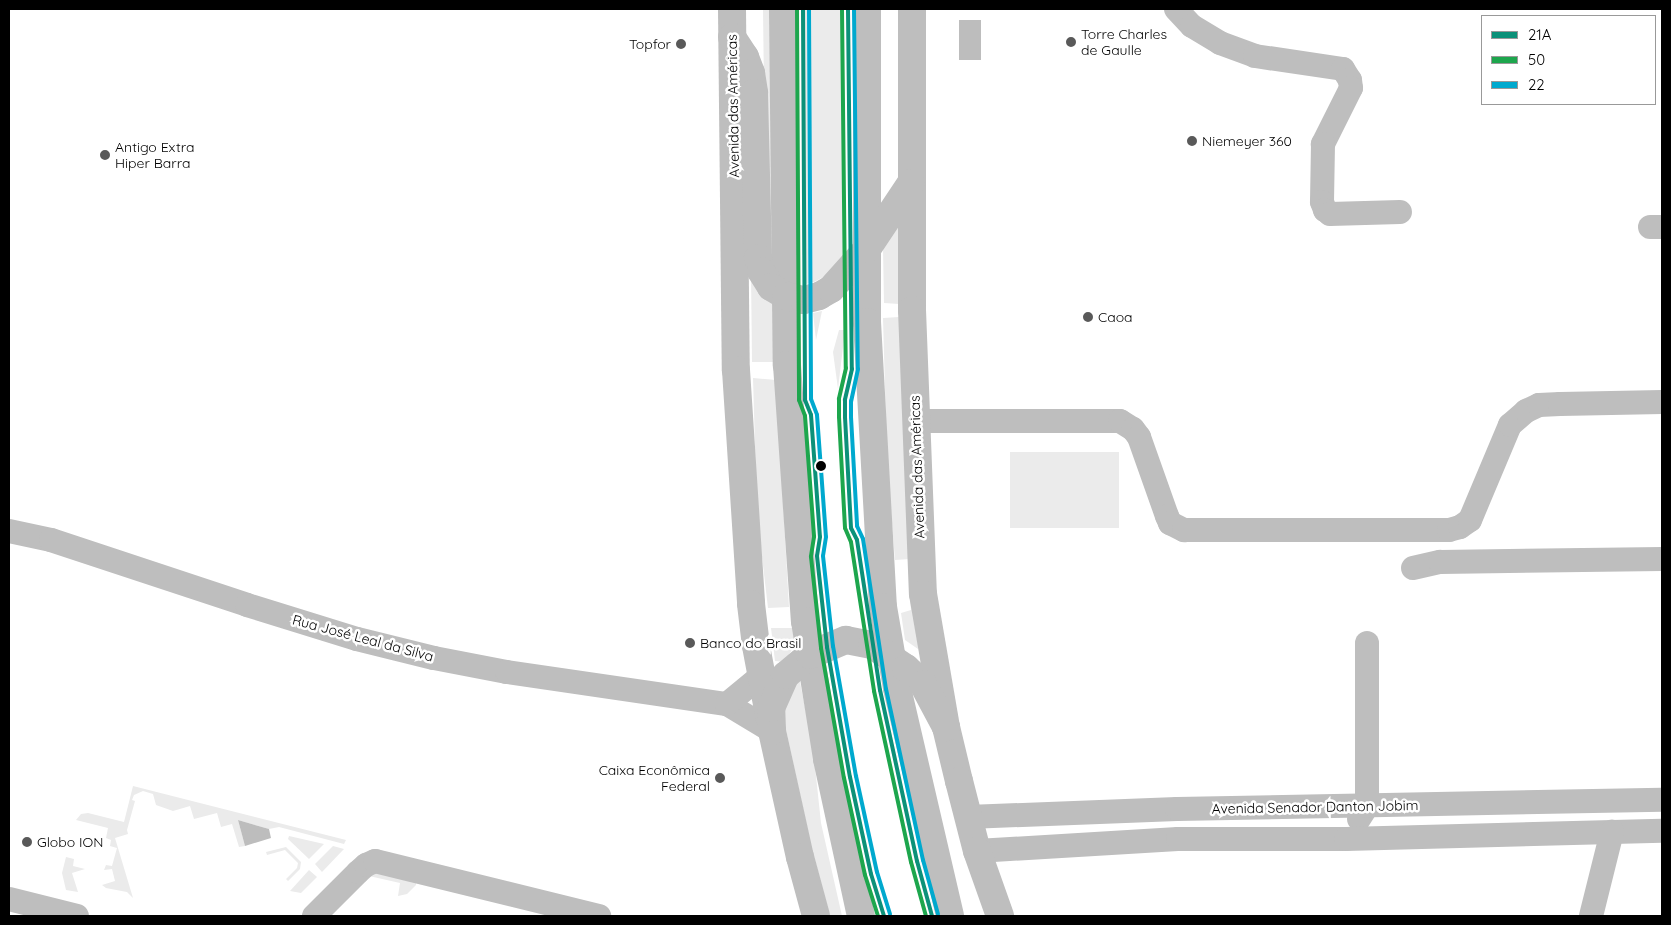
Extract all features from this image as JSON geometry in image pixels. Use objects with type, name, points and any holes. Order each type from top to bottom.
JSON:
[{"type":"main road","name":"Avenida das Américas","points":[[732,9],[737,407],[751,604],[761,676],[772,731],[800,857],[816,916]]},
{"type":"main road","points":[[783,9],[788,385],[805,621],[828,760],[861,916]]},
{"type":"main road","points":[[866,9],[867,322],[874,475],[883,607],[890,657],[950,916]]},
{"type":"main road","name":"Avenida das Américas","points":[[912,9],[911,183],[915,421],[923,594],[946,727],[977,850],[1000,916]]},
{"type":"main road","points":[[732,37],[748,65],[754,93],[760,264],[765,280],[771,288],[786,296],[804,300],[819,296],[831,289],[867,249],[911,183]]},
{"type":"main road","points":[[772,731],[771,708],[786,675],[810,655],[846,640],[872,645],[923,684],[946,727]]},
{"type":"main road","points":[[828,760],[827,817],[837,879],[846,916]]},
{"type":"street","points":[[1176,9],[1192,26],[1220,43],[1255,56],[1343,69],[1350,80],[1351,88],[1323,144],[1322,202],[1325,210],[1330,214],[1400,212]]},
{"type":"street","points":[[915,421],[1120,421],[1132,429],[1139,437],[1170,523],[1184,530],[1449,530],[1460,527],[1470,520],[1510,425],[1526,410],[1540,405],[1662,402]]},
{"type":"street","name":"Rua José Leal da Silva","points":[[9,531],[51,540],[247,606],[357,639],[434,658],[507,672],[726,704],[772,731]]},
{"type":"street","points":[[1413,568],[1440,562],[1662,560]]},
{"type":"street","points":[[1346,839],[1367,806],[1367,643]]},
{"type":"street","points":[[726,704],[761,676]]},
{"type":"street","name":"Avenida Senador Danton Jobim","points":[[968,817],[1025,814],[1662,800]]},
{"type":"street","points":[[1204,840],[1206,810]]},
{"type":"street","points":[[1025,814],[1021,830],[1028,847]]},
{"type":"street","points":[[977,850],[1204,840],[1346,839],[1662,831]]},
{"type":"street","points":[[1591,916],[1612,832]]},
{"type":"street","points":[[314,916],[358,872],[375,861],[599,916]]},
{"type":"street","points":[[9,899],[77,916]]},
{"type":"shaded area","points":[[763,9],[770,9],[775,266],[766,248]]},
{"type":"shaded area","points":[[804,9],[843,9],[845,255],[829,274],[806,284]]},
{"type":"shaded area","points":[[959,20],[981,20],[981,60],[959,60]]},
{"type":"shaded area","points":[[899,224],[899,304],[884,303],[883,248]]},
{"type":"shaded area","points":[[751,273],[774,302],[774,362],[752,362]]},
{"type":"shaded area","points":[[822,311],[816,340],[813,313]]},
{"type":"shaded area","points":[[899,317],[910,559],[895,560],[887,461],[883,318]]},
{"type":"shaded area","points":[[839,330],[845,330],[838,389],[833,352]]},
{"type":"shaded area","points":[[753,378],[776,380],[789,607],[768,608],[757,514]]},
{"type":"shaded area","points":[[1010,452],[1119,452],[1119,528],[1010,528]]},
{"type":"shaded area","points":[[909,580],[923,641],[918,649],[905,640],[901,613],[911,610]]},
{"type":"shaded area","points":[[771,628],[796,628],[797,642],[784,662],[775,661]]},
{"type":"shaded area","points":[[799,677],[813,748],[821,823],[842,916],[830,916],[811,845],[782,711]]},
{"type":"shaded area","points":[[133,786],[346,840],[344,844],[279,827],[269,829],[238,820],[245,846],[239,847],[232,824],[221,827],[217,813],[194,819],[190,806],[173,811],[156,805],[153,794],[143,791],[134,795],[132,800],[135,801],[127,830],[128,834],[115,838],[133,898],[127,892],[106,888],[102,885],[115,881],[112,869],[104,870],[106,865],[112,866],[117,848],[110,846],[111,840],[106,838],[108,828],[76,820],[81,814],[88,813],[124,822]]},
{"type":"shaded area","points":[[238,820],[269,829],[271,838],[245,846]]},
{"type":"shaded area","points":[[289,836],[324,844],[309,859],[288,839]]},
{"type":"shaded area","points":[[333,846],[344,849],[322,872],[315,864]]},
{"type":"shaded area","points":[[286,847],[301,862],[300,869],[288,881],[286,879],[297,868],[298,863],[285,850],[267,855],[266,852]]},
{"type":"shaded area","points":[[66,857],[74,859],[73,866],[85,869],[72,873],[78,892],[66,890],[62,873]]},
{"type":"shaded area","points":[[309,870],[317,877],[301,893],[290,891]]},
{"type":"shaded area","points":[[378,873],[416,883],[416,885],[407,894],[398,896],[400,883],[369,876]]},
{"type":"transit line","name":"50","points":[[797,9],[799,400],[805,416],[814,537],[811,557],[821,648],[844,778],[865,875],[878,916]]},
{"type":"transit line","name":"21A","points":[[803,9],[805,400],[811,415],[820,537],[817,556],[827,647],[850,777],[871,874],[884,916]]},
{"type":"transit line","name":"22","points":[[809,9],[811,399],[817,415],[826,537],[823,556],[833,646],[856,776],[877,872],[890,914]]},
{"type":"transit line","name":"50","points":[[842,9],[846,368],[839,399],[839,417],[845,528],[851,542],[874,691],[911,862],[926,916]]},
{"type":"transit line","name":"21A","points":[[848,9],[852,369],[845,400],[845,417],[851,528],[857,540],[880,690],[917,861],[932,916]]},
{"type":"transit line","name":"22","points":[[854,9],[858,369],[851,401],[851,417],[857,526],[863,539],[886,689],[923,860],[938,914]]},
{"type":"place","name":"Torre Charles de Gaulle","points":[[1071,42]]},
{"type":"place","name":"Topfor","points":[[681,44]]},
{"type":"place","name":"Niemeyer 360","points":[[1192,141]]},
{"type":"place","name":"Antigo Extra Hiper Barra","points":[[105,155]]},
{"type":"place","name":"Caoa","points":[[1088,317]]},
{"type":"place","name":"Banco do Brasil","points":[[690,643]]},
{"type":"place","name":"Caixa Econômica Federal","points":[[720,778]]},
{"type":"place","name":"Globo ION","points":[[27,842]]}]
